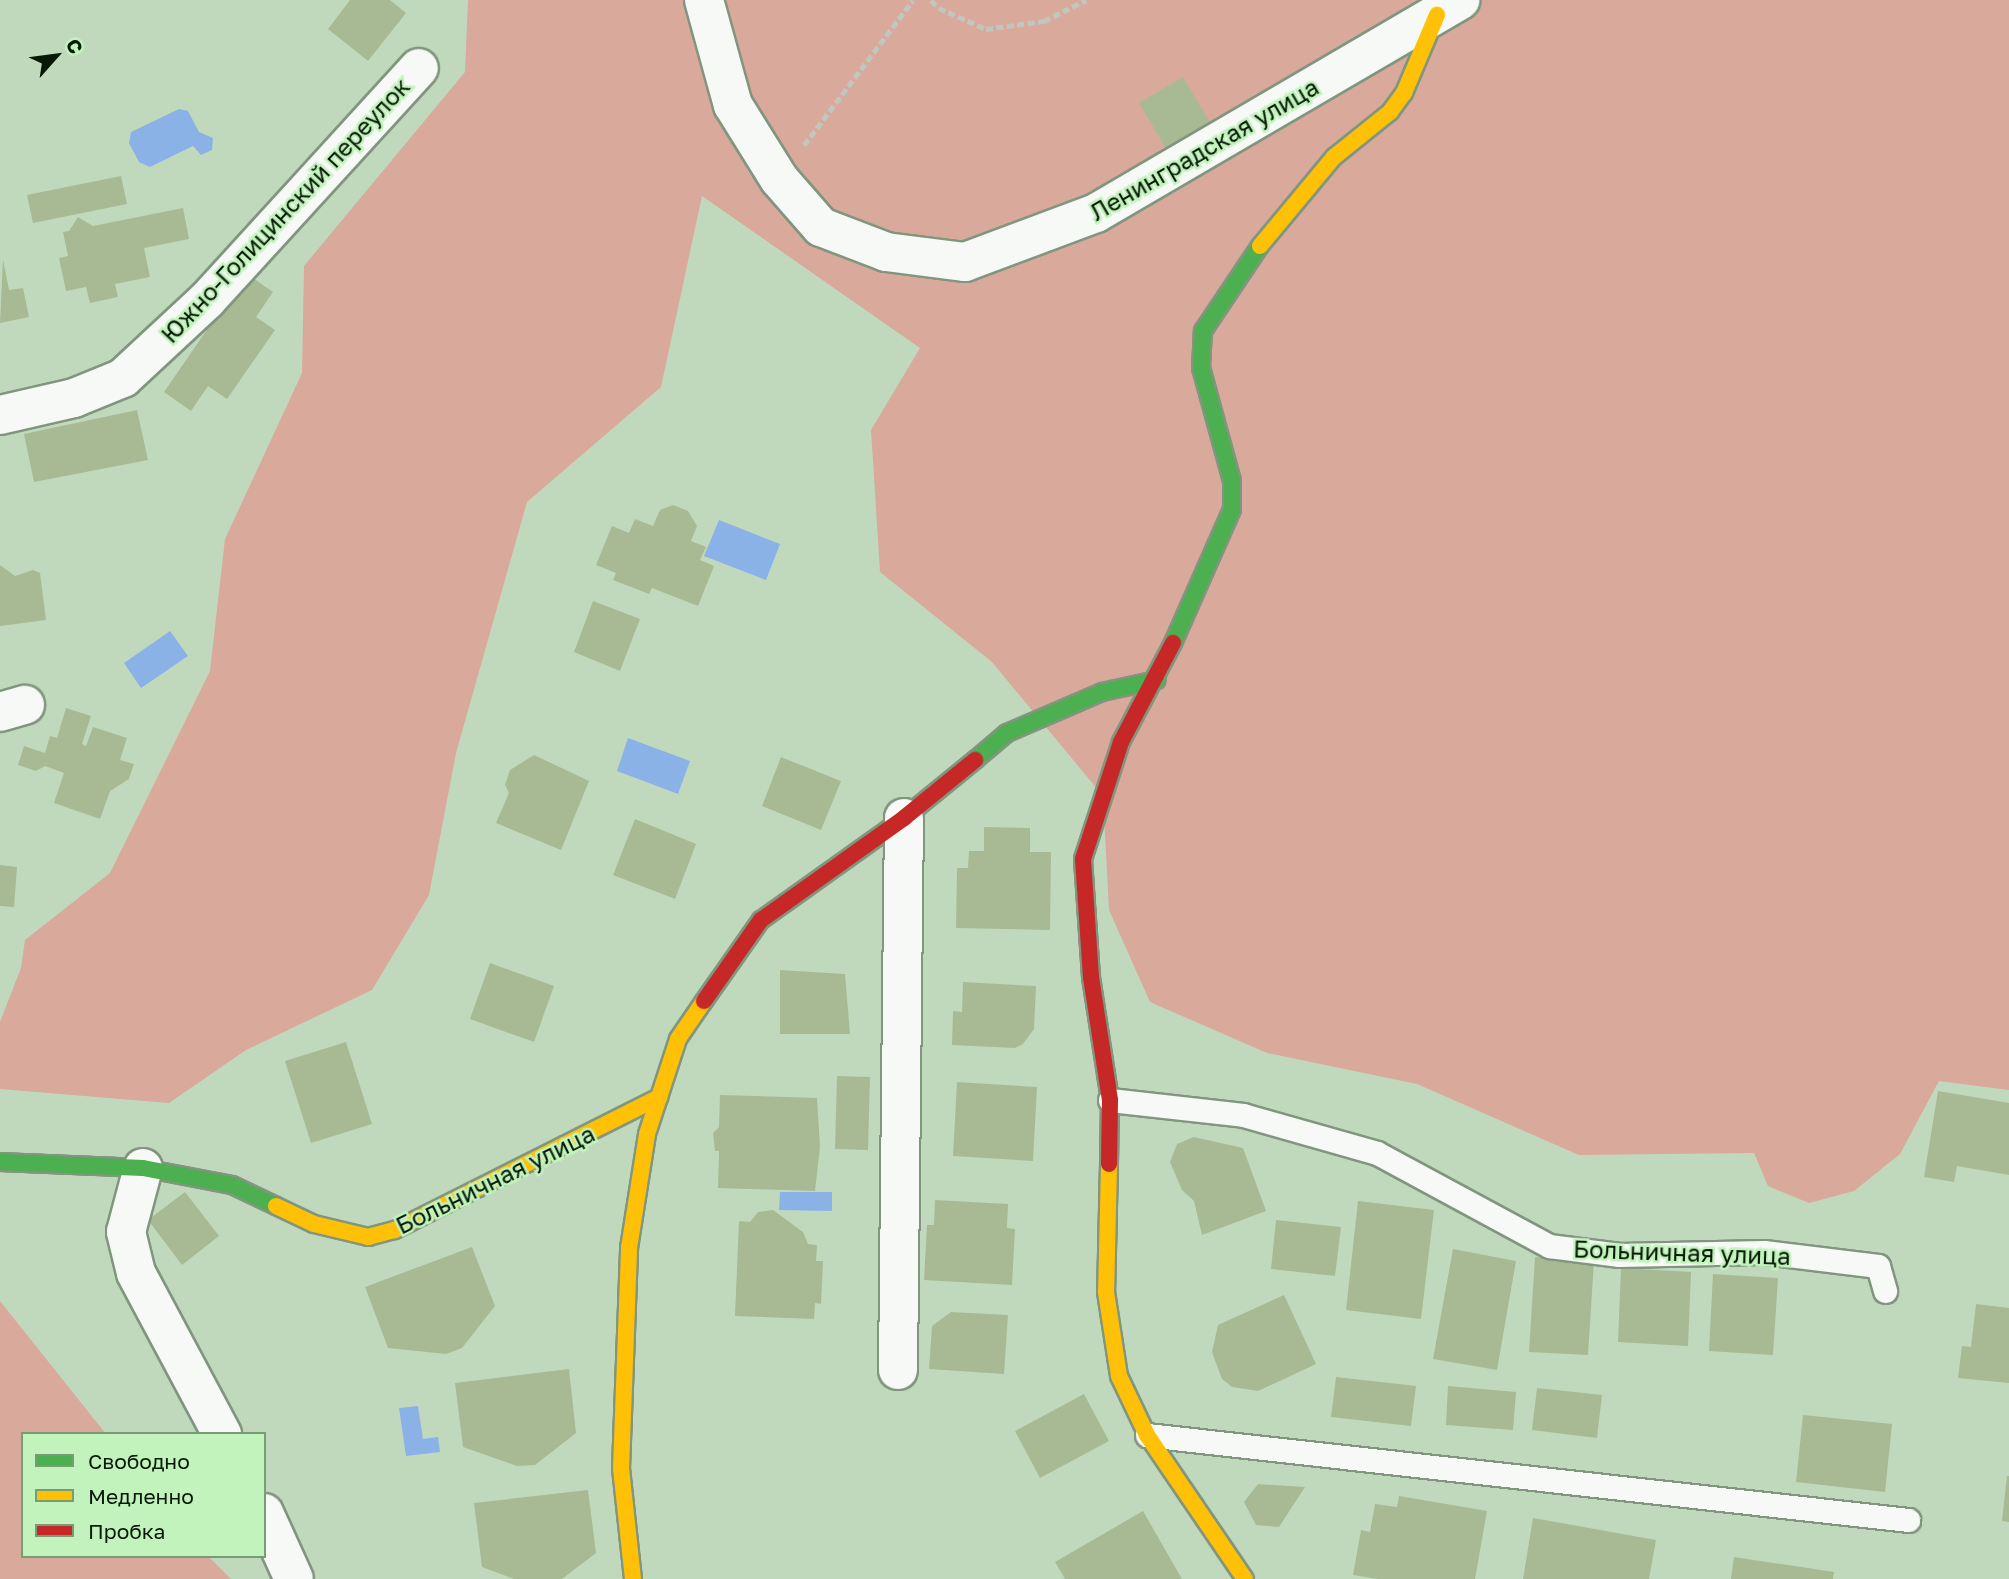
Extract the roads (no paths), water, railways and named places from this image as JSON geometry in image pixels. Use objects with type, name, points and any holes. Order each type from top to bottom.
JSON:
[{"type":"street","name":"Ленинградская улица","points":[[704,0],[733,106],[779,179],[821,227],[886,252],[965,262],[1096,213],[1448,7]]},
{"type":"street","points":[[1245,1579],[1147,1435],[1119,1376],[1106,1292],[1110,1100],[1091,977],[1083,859],[1121,742],[1157,680],[1232,509],[1232,481],[1201,368],[1203,331],[1264,239],[1334,157],[1390,112],[1404,93],[1448,7]]},
{"type":"street","name":"Южно-Голицинский переулок","points":[[0,415],[74,398],[123,378],[207,300],[419,68]]},
{"type":"street","points":[[633,1579],[621,1469],[629,1248],[648,1134],[678,1039],[761,920],[904,818],[1007,733],[1102,692],[1157,680]]},
{"type":"street","points":[[898,1370],[904,818]]},
{"type":"street","name":"Больничная улица","points":[[0,1162],[143,1168],[232,1185],[314,1224],[368,1237],[395,1230],[659,1097]]},
{"type":"street","points":[[143,1168],[126,1232],[136,1273],[221,1432]]},
{"type":"street","points":[[266,1517],[294,1579]]},
{"type":"lane","name":"Больничная улица","points":[[1110,1100],[1243,1115],[1377,1153],[1549,1246],[1619,1255],[1764,1252],[1878,1266],[1885,1291]]},
{"type":"lane","points":[[1147,1435],[1908,1520]]},
{"type":"water","points":[[179,109],[188,111],[199,132],[213,138],[212,150],[201,155],[193,146],[150,167],[139,162],[129,143],[131,132]]},
{"type":"water","points":[[719,520],[780,544],[766,580],[704,556]]},
{"type":"water","points":[[170,631],[188,656],[141,688],[124,663]]},
{"type":"water","points":[[628,738],[690,761],[678,794],[617,771]]},
{"type":"water","points":[[780,1192],[832,1192],[832,1211],[779,1210]]},
{"type":"water","points":[[418,1406],[423,1439],[438,1437],[440,1452],[406,1456],[399,1408]]}]
